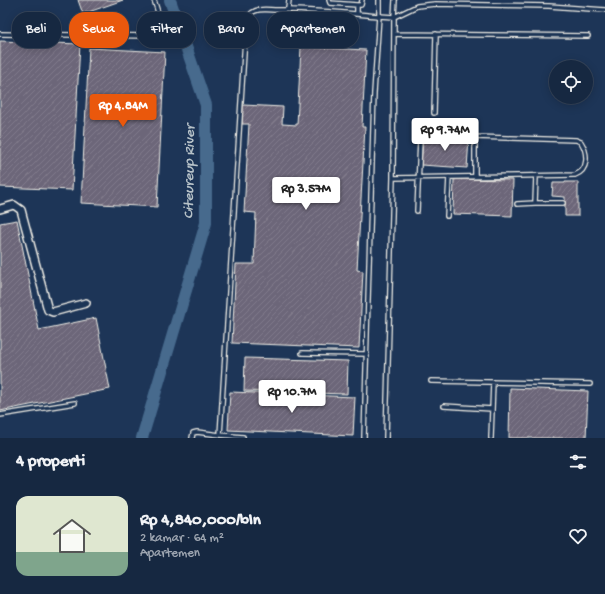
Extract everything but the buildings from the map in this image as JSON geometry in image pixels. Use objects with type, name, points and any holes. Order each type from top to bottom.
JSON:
[{"type":"street","points":[[0,209],[14,205],[21,210],[48,310],[53,312],[86,303]]},
{"type":"lane","points":[[0,34],[150,36],[157,32],[160,27],[154,0]]},
{"type":"lane","points":[[288,9],[289,0]]},
{"type":"lane","points":[[329,0],[330,3],[357,5],[361,5],[362,0]]},
{"type":"lane","points":[[364,438],[374,93],[379,0]]},
{"type":"lane","points":[[386,438],[393,178],[394,0]]},
{"type":"lane","points":[[359,14],[394,17],[417,6],[435,2],[549,6],[605,10]]},
{"type":"lane","points":[[357,5],[357,12]]},
{"type":"lane","points":[[220,435],[247,17],[255,11],[288,9],[329,12]]},
{"type":"lane","points":[[394,34],[588,36]]},
{"type":"lane","points":[[434,114],[436,34]]},
{"type":"lane","points":[[393,178],[418,178],[475,176],[575,176],[581,173],[585,166],[586,155],[581,142],[576,140],[421,135],[420,139],[418,178],[417,211]]},
{"type":"lane","points":[[475,137],[475,176]]},
{"type":"lane","points":[[535,203],[536,176]]},
{"type":"lane","points":[[447,216],[449,177]]},
{"type":"lane","points":[[517,204],[563,203]]},
{"type":"lane","points":[[302,353],[367,354]]},
{"type":"lane","points":[[431,381],[590,384]]},
{"type":"lane","points":[[491,438],[493,382]]},
{"type":"lane","points":[[0,416],[76,403]]},
{"type":"lane","points":[[444,406],[492,409]]},
{"type":"lane","points":[[192,438],[193,434],[197,432],[243,437]]},
{"type":"waterway","name":"Citeureup River","points":[[142,438],[206,223],[206,105],[170,0]]}]
